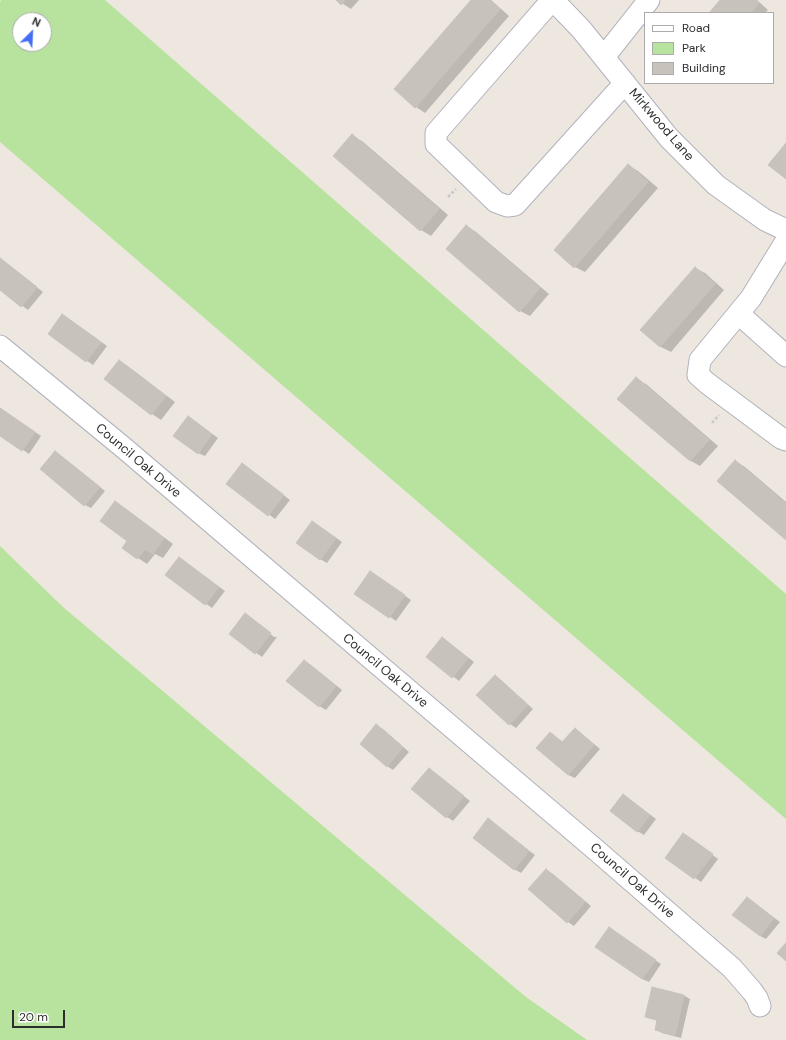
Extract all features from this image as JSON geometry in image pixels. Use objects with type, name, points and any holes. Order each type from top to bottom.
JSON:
[{"type":"street","name":"Mirkwood Lane","points":[[553,0],[581,28],[669,138],[716,185],[765,220],[786,230]]},
{"type":"street","points":[[553,0],[436,133],[436,144],[496,202],[507,206],[515,205],[625,83]]},
{"type":"street","points":[[604,57],[649,0]]},
{"type":"street","points":[[786,241],[751,298],[700,360],[698,375],[781,438],[786,440]]},
{"type":"street","points":[[738,314],[786,356]]},
{"type":"street","name":"Council Oak Drive","points":[[0,346],[130,454],[596,850],[732,968],[752,991],[760,1006]]},
{"type":"green space","points":[[1,0],[105,0],[786,594],[786,819],[0,142]]},
{"type":"green space","points":[[0,546],[63,607],[526,997],[587,1040],[0,1040]]},
{"type":"building","points":[[336,0],[345,0],[341,5]]},
{"type":"building","points":[[471,0],[489,0],[500,9],[415,108],[394,89]]},
{"type":"building","points":[[720,0],[755,0],[759,3],[752,12],[710,12]]},
{"type":"building","points":[[352,134],[439,209],[420,231],[333,156]]},
{"type":"building","points":[[786,143],[786,179],[768,165]]},
{"type":"building","points":[[628,164],[648,182],[574,268],[554,250]]},
{"type":"building","points":[[466,225],[540,288],[519,312],[446,249]]},
{"type":"building","points":[[0,258],[37,287],[21,307],[0,290]]},
{"type":"building","points":[[695,267],[715,284],[660,347],[640,330]]},
{"type":"building","points":[[62,314],[101,342],[86,362],[48,334]]},
{"type":"building","points":[[119,360],[166,396],[151,415],[104,379]]},
{"type":"building","points":[[636,377],[709,440],[690,461],[617,399]]},
{"type":"building","points":[[0,408],[35,432],[22,451],[0,436]]},
{"type":"building","points":[[188,416],[212,434],[198,454],[173,436]]},
{"type":"building","points":[[55,451],[100,487],[84,506],[40,469]]},
{"type":"building","points":[[735,460],[786,504],[786,540],[717,481]]},
{"type":"building","points":[[242,463],[284,495],[268,516],[226,484]]},
{"type":"building","points":[[115,501],[164,538],[153,554],[145,549],[137,559],[122,548],[127,541],[100,521]]},
{"type":"building","points":[[312,521],[336,538],[320,560],[296,543]]},
{"type":"building","points":[[179,557],[219,587],[205,605],[165,575]]},
{"type":"building","points":[[370,571],[405,595],[389,618],[354,594]]},
{"type":"building","points":[[245,613],[271,633],[255,654],[229,634]]},
{"type":"building","points":[[442,637],[468,658],[452,678],[426,657]]},
{"type":"building","points":[[304,660],[336,686],[319,707],[286,681]]},
{"type":"building","points":[[495,675],[528,705],[509,725],[476,695]]},
{"type":"building","points":[[376,724],[403,747],[387,767],[360,744]]},
{"type":"building","points":[[575,728],[594,745],[568,775],[536,748],[550,732],[562,742]]},
{"type":"building","points":[[429,768],[464,796],[446,818],[411,789]]},
{"type":"building","points":[[623,794],[650,815],[637,832],[610,811]]},
{"type":"building","points":[[488,818],[529,851],[514,870],[473,838]]},
{"type":"building","points":[[683,833],[713,854],[694,879],[665,858]]},
{"type":"building","points":[[546,869],[585,902],[567,923],[528,889]]},
{"type":"building","points":[[747,897],[774,918],[760,936],[732,915]]},
{"type":"building","points":[[609,927],[656,960],[642,979],[595,947]]},
{"type":"building","points":[[786,943],[786,961],[777,953]]},
{"type":"building","points":[[652,987],[684,995],[675,1035],[655,1030],[657,1020],[645,1017]]}]
